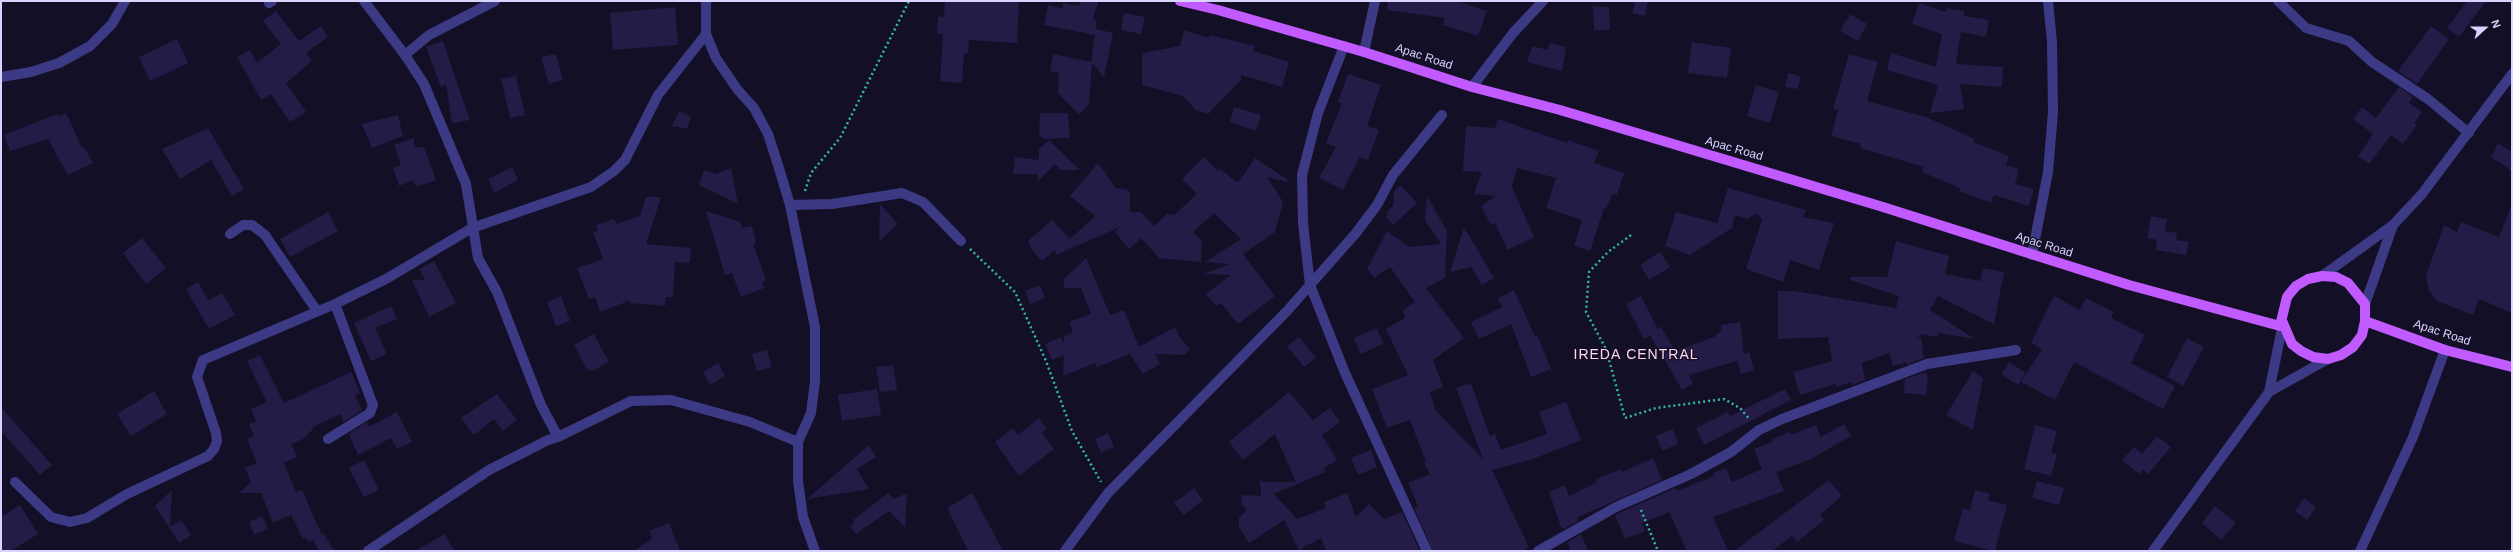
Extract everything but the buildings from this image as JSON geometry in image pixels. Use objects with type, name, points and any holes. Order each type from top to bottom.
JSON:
[{"type":"main road","name":"Apac Road","points":[[1180,1],[1218,10],[1344,46],[1472,87],[1560,110],[1883,207],[2032,256],[2129,285],[2281,324]]},
{"type":"main road","points":[[2322,276],[2336,277],[2348,284],[2365,304],[2365,321],[2362,335],[2353,347],[2342,355],[2328,359],[2314,357],[2301,351],[2292,344],[2281,324],[2287,298],[2296,286],[2308,279],[2322,276]]},
{"type":"main road","name":"Apac Road","points":[[2365,321],[2445,350],[2512,367]]},
{"type":"street","points":[[1,77],[31,72],[59,64],[90,46],[112,24],[125,1]]},
{"type":"street","points":[[364,1],[406,54],[424,84],[466,184],[478,258],[497,292],[541,405],[558,437]]},
{"type":"street","points":[[406,54],[429,35],[496,1]]},
{"type":"street","points":[[706,1],[706,34],[716,58],[737,89],[754,108],[768,134],[790,205],[815,327],[815,381],[811,413],[798,442],[798,481],[803,517],[815,551]]},
{"type":"street","points":[[1364,52],[1375,1]]},
{"type":"street","points":[[1472,87],[1513,33],[1543,1]]},
{"type":"street","points":[[2032,256],[2048,172],[2052,112],[2052,42],[2048,1]]},
{"type":"street","points":[[2278,1],[2306,28],[2349,41],[2372,62],[2428,99],[2468,132]]},
{"type":"street","points":[[15,482],[51,516],[70,522],[87,518],[128,494],[208,456],[214,449],[216,437],[196,377],[203,360],[335,304],[386,279],[472,228],[591,187],[614,171],[625,160],[658,95],[706,34]]},
{"type":"street","points":[[1344,46],[1318,113],[1302,175],[1303,223],[1310,286],[1345,374],[1427,551]]},
{"type":"street","points":[[2322,276],[2393,225],[2422,194],[2512,74]]},
{"type":"street","points":[[1065,551],[1108,493],[1195,404],[1212,390],[1310,286],[1369,216],[1393,175],[1442,115]]},
{"type":"street","points":[[790,205],[832,204],[902,193],[923,202],[961,241]]},
{"type":"street","points":[[230,234],[243,226],[252,224],[265,235],[317,311]]},
{"type":"street","points":[[2365,304],[2393,225]]},
{"type":"street","points":[[328,440],[370,412],[373,405],[335,304]]},
{"type":"street","points":[[2270,392],[2281,324]]},
{"type":"street","points":[[1538,551],[1569,532],[1717,459],[1759,430],[1782,419],[1927,364],[2016,350]]},
{"type":"street","points":[[2360,551],[2413,437],[2445,350]]},
{"type":"street","points":[[2153,551],[2270,392],[2328,359]]},
{"type":"street","points":[[368,551],[489,470],[631,401],[671,400],[750,422],[798,442]]},
{"type":"path","points":[[801,205],[811,173],[840,138],[909,1]]},
{"type":"path","points":[[1631,235],[1608,252],[1589,272],[1586,312],[1606,349],[1625,418],[1656,408],[1724,399],[1740,408],[1759,430]]},
{"type":"path","points":[[961,241],[1015,292],[1046,361],[1072,431],[1108,493]]},
{"type":"path","points":[[1636,498],[1658,551]]},
{"type":"district","name":"IREDA CENTRAL","points":[[1636,355]]}]
